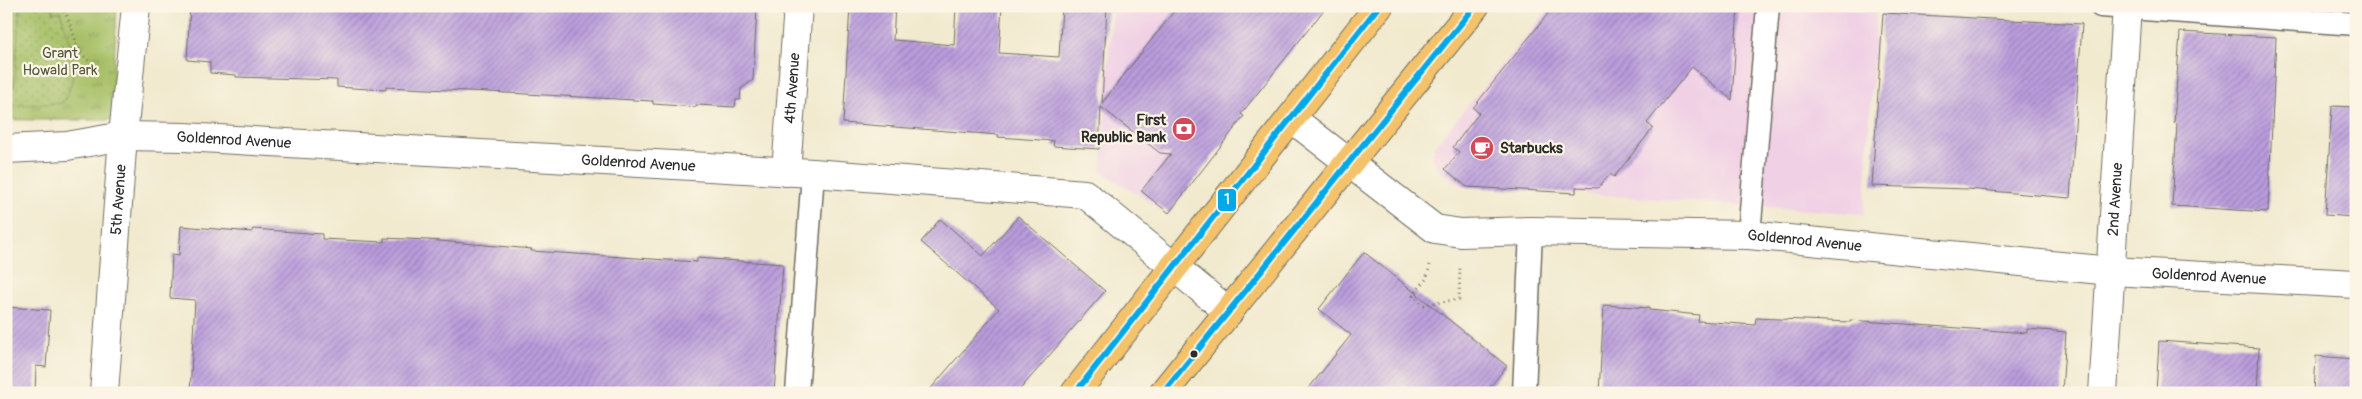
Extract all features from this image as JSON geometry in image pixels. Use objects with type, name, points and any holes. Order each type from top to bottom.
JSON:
[{"type":"highway","points":[[1075,393],[1378,6]]},
{"type":"highway","points":[[1163,393],[1475,6]]},
{"type":"street","name":"5th Avenue","points":[[104,393],[123,136],[136,6]]},
{"type":"street","name":"4th Avenue","points":[[786,172],[798,6]]},
{"type":"street","name":"2nd Avenue","points":[[2103,393],[2111,270],[2118,7]]},
{"type":"street","name":"Goldenrod Avenue","points":[[1291,118],[1351,162],[1435,229],[1462,232],[1531,231],[1749,235],[2111,270],[2356,284]]},
{"type":"street","name":"Goldenrod Avenue","points":[[6,149],[67,146],[123,136],[194,138],[813,173],[1085,194],[1230,312]]},
{"type":"lane","points":[[1749,235],[1768,6]]},
{"type":"lane","points":[[2118,7],[2356,24]]},
{"type":"lane","points":[[797,393],[813,173]]},
{"type":"lane","points":[[1524,393],[1531,231]]},
{"type":"path","points":[[63,6],[80,52],[97,70]]},
{"type":"path","points":[[1430,265],[1426,279],[1413,296],[1424,305],[1459,298],[1460,268]]},
{"type":"shaded area","points":[[1112,6],[1329,6],[1163,211],[1101,171]]},
{"type":"shaded area","points":[[1551,6],[1877,6],[1864,214],[1461,185],[1440,172],[1432,157],[1435,145]]},
{"type":"green space","name":"Grant Howald Park","points":[[6,6],[117,6],[111,120],[6,120]]},
{"type":"green space","points":[[20,6],[52,6],[54,13],[60,11],[70,45],[73,69],[72,81],[62,103],[6,106],[6,86],[14,86]]},
{"type":"building","points":[[190,6],[568,6],[606,10],[606,6],[757,6],[753,80],[741,89],[740,100],[736,100],[735,107],[696,105],[696,107],[653,104],[653,101],[386,87],[386,90],[337,87],[337,80],[236,77],[236,75],[210,73],[210,62],[187,60]]},
{"type":"building","points":[[850,6],[895,6],[893,40],[954,45],[956,6],[1002,6],[999,53],[1059,57],[1062,6],[1107,6],[1102,103],[1178,6],[1327,6],[1241,114],[1244,116],[1169,213],[1141,191],[1171,154],[1160,153],[1101,107],[1099,149],[1053,146],[1054,141],[998,137],[999,135],[843,123]]},
{"type":"building","points":[[1554,6],[1738,6],[1732,100],[1692,67],[1647,123],[1653,128],[1614,177],[1610,174],[1598,188],[1576,187],[1576,193],[1467,187],[1445,169],[1459,152],[1453,147],[1479,113],[1473,108]]},
{"type":"building","points":[[1883,13],[2082,24],[2070,198],[1968,189],[1872,186]]},
{"type":"building","points":[[2180,32],[2276,37],[2268,212],[2172,206],[2177,124],[2174,123]]},
{"type":"building","points":[[2332,106],[2356,107],[2356,217],[2325,215]]},
{"type":"building","points":[[1018,216],[1105,291],[1017,393],[927,393],[999,309],[921,242],[940,219],[983,256]]},
{"type":"building","points":[[181,226],[252,232],[253,229],[322,234],[322,239],[384,242],[384,238],[428,240],[532,249],[531,251],[697,262],[697,258],[783,264],[774,393],[190,393],[195,300],[170,298],[172,254],[179,255]]},
{"type":"building","points":[[1364,252],[1507,366],[1485,393],[1305,393],[1351,335],[1319,309]]},
{"type":"building","points":[[1604,305],[1649,308],[1649,310],[1699,315],[1698,321],[1755,325],[1756,318],[1850,322],[1850,320],[2027,333],[2027,329],[2066,332],[2062,393],[1599,393]]},
{"type":"building","points":[[6,307],[50,310],[46,367],[36,366],[35,393],[6,393]]},
{"type":"building","points":[[2159,341],[2259,348],[2257,393],[2156,393]]},
{"type":"building","points":[[2316,356],[2356,359],[2356,393],[2314,393]]},
{"type":"transit line","name":"1","points":[[1075,393],[1379,6]]},
{"type":"transit line","name":"1","points":[[1163,393],[1475,6]]},
{"type":"place","name":"First Republic Bank","points":[[1184,129]]},
{"type":"place","name":"Starbucks","points":[[1482,148]]}]
